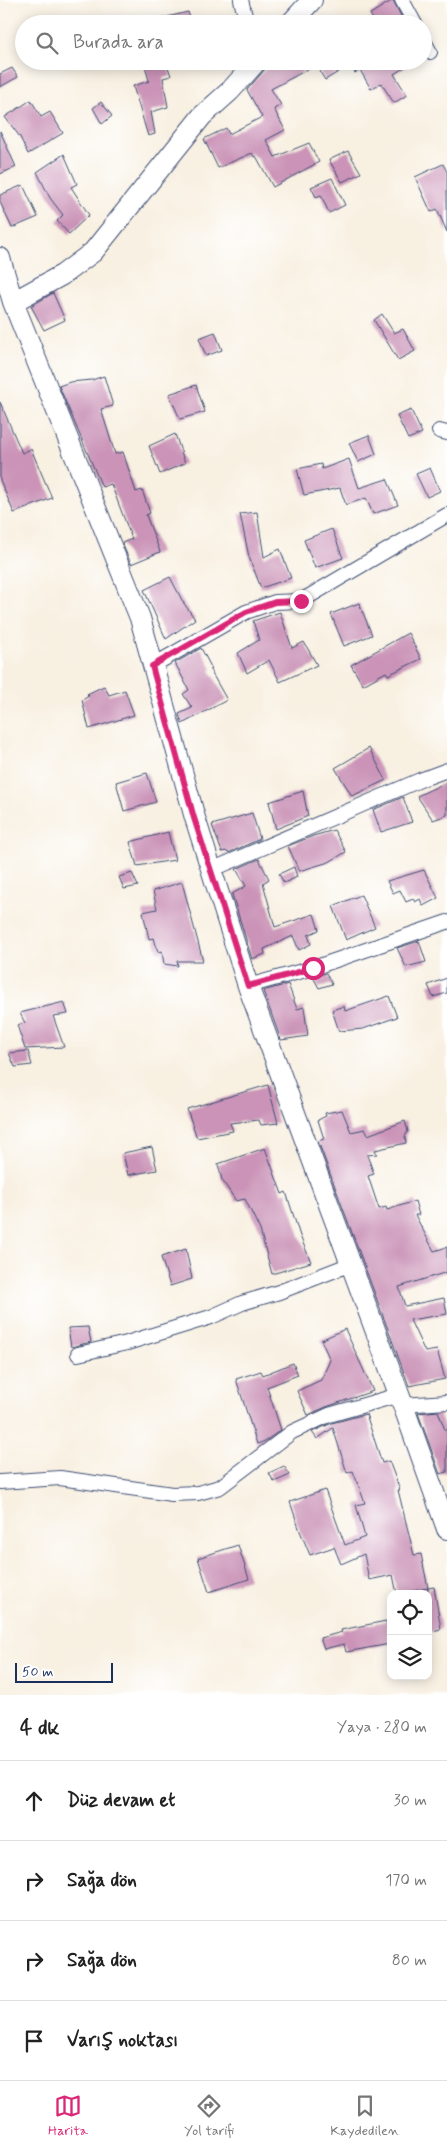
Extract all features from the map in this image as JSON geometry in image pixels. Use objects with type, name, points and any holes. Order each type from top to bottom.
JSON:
[{"type":"street","points":[[241,0],[245,15]]},
{"type":"street","points":[[298,15],[312,0]]},
{"type":"street","points":[[402,0],[410,15]]},
{"type":"street","points":[[7,305],[62,275],[93,252],[202,116],[230,91],[249,70]]},
{"type":"street","points":[[0,258],[7,305],[140,618],[194,818],[248,986],[447,1529]]},
{"type":"street","points":[[152,666],[246,612],[275,602],[301,601],[447,515]]},
{"type":"street","points":[[211,870],[447,770]]},
{"type":"street","points":[[248,986],[313,968],[447,922]]},
{"type":"street","points":[[78,1354],[127,1343],[210,1317],[242,1303],[287,1289],[351,1264]]},
{"type":"street","points":[[0,1482],[60,1478],[172,1494],[198,1493],[220,1487],[292,1432],[329,1414],[401,1400],[447,1402]]},
{"type":"building","points":[[393,0],[400,15],[370,15]]},
{"type":"building","points":[[188,12],[189,15],[176,15]]},
{"type":"building","points":[[12,68],[18,77],[0,87],[0,74]]},
{"type":"building","points":[[146,70],[169,70],[171,76],[163,78],[168,107],[151,112],[155,134],[148,136],[133,86],[149,81]]},
{"type":"building","points":[[264,70],[306,70],[271,89],[281,105],[274,109],[285,130],[266,140],[275,157],[309,143],[319,162],[273,187],[256,156],[254,157],[252,153],[218,168],[204,139],[226,128],[229,134],[262,117],[247,90]]},
{"type":"building","points":[[321,70],[342,70],[325,80],[320,72]]},
{"type":"building","points":[[360,70],[400,70],[394,74],[407,95],[394,103],[381,83],[371,89]]},
{"type":"building","points":[[31,100],[41,117],[50,112],[63,133],[28,154],[20,137],[5,117]]},
{"type":"building","points":[[101,102],[112,116],[102,124],[93,108]]},
{"type":"building","points":[[0,131],[16,167],[0,174]]},
{"type":"building","points":[[348,151],[361,173],[342,182],[329,160]]},
{"type":"building","points":[[64,154],[77,184],[71,187],[89,215],[69,234],[57,221],[63,215],[50,198],[37,172]]},
{"type":"building","points":[[443,164],[447,172],[447,232],[437,209],[431,212],[415,177]]},
{"type":"building","points":[[332,178],[345,205],[329,213],[321,195],[316,197],[311,187]]},
{"type":"building","points":[[23,185],[38,217],[12,228],[0,202],[0,195]]},
{"type":"building","points":[[53,293],[65,320],[44,330],[31,306]]},
{"type":"building","points":[[382,314],[394,333],[403,329],[415,351],[398,360],[374,320]]},
{"type":"building","points":[[215,332],[222,350],[206,356],[199,338]]},
{"type":"building","points":[[104,376],[113,406],[101,409],[115,454],[123,452],[136,492],[142,490],[150,513],[146,515],[160,552],[131,564],[122,543],[132,539],[111,484],[102,487],[59,386],[70,382],[92,380]]},
{"type":"building","points":[[196,385],[205,412],[180,419],[169,394]]},
{"type":"building","points":[[0,402],[22,453],[31,449],[52,498],[14,513],[0,480]]},
{"type":"building","points":[[411,410],[422,433],[408,439],[397,416]]},
{"type":"building","points":[[175,434],[185,463],[160,474],[149,446]]},
{"type":"building","points":[[369,435],[376,454],[358,462],[349,443]]},
{"type":"building","points":[[349,459],[359,488],[387,479],[398,505],[373,514],[366,498],[346,505],[340,488],[304,495],[297,469],[321,464],[322,469]]},
{"type":"building","points":[[430,468],[440,491],[427,497],[416,474]]},
{"type":"building","points":[[257,512],[264,557],[280,549],[291,578],[261,588],[249,557],[240,514]]},
{"type":"building","points":[[332,529],[343,558],[315,568],[304,540]]},
{"type":"building","points":[[170,577],[183,602],[195,619],[166,639],[144,590]]},
{"type":"building","points":[[359,603],[372,635],[344,646],[331,614]]},
{"type":"building","points":[[280,612],[292,648],[304,642],[317,665],[280,682],[269,660],[247,673],[238,653],[259,640],[253,621]]},
{"type":"building","points":[[408,633],[421,659],[388,675],[386,672],[363,685],[351,665]]},
{"type":"building","points":[[201,648],[212,669],[210,670],[227,700],[182,724],[179,714],[192,708],[183,694],[189,690],[175,663]]},
{"type":"building","points":[[104,686],[109,695],[125,690],[134,715],[89,729],[82,700],[89,696],[87,694]]},
{"type":"building","points":[[369,748],[386,780],[352,796],[335,768]]},
{"type":"building","points":[[147,773],[156,802],[124,811],[116,782]]},
{"type":"building","points":[[447,782],[447,815],[433,820],[417,796]]},
{"type":"building","points":[[303,791],[308,816],[276,829],[269,802]]},
{"type":"building","points":[[403,797],[412,822],[381,832],[373,810]]},
{"type":"building","points":[[252,813],[260,839],[228,853],[226,851],[222,852],[212,825]]},
{"type":"building","points":[[334,830],[346,852],[329,862],[299,871],[288,846]]},
{"type":"building","points":[[168,832],[175,860],[137,866],[130,842]]},
{"type":"building","points":[[259,859],[269,879],[263,883],[275,927],[314,914],[319,930],[308,935],[311,944],[299,950],[293,936],[264,949],[265,954],[252,959],[232,894],[246,886],[236,869]]},
{"type":"building","points":[[294,867],[297,877],[284,883],[279,874]]},
{"type":"building","points":[[424,870],[438,898],[423,906],[420,899],[415,902],[413,899],[406,902],[400,890],[393,893],[387,881]]},
{"type":"building","points":[[132,873],[138,886],[124,889],[119,877]]},
{"type":"building","points":[[182,882],[203,961],[177,961],[178,966],[164,964],[162,951],[158,952],[154,938],[149,939],[143,912],[157,909],[153,891]]},
{"type":"building","points":[[361,895],[375,927],[346,940],[333,906]]},
{"type":"building","points":[[419,941],[426,962],[406,967],[397,948]]},
{"type":"building","points":[[326,973],[332,984],[319,988],[313,977]]},
{"type":"building","points":[[447,978],[447,993],[433,997],[428,985]]},
{"type":"building","points":[[288,984],[297,1009],[304,1007],[308,1036],[281,1040],[263,991]]},
{"type":"building","points":[[389,996],[397,1017],[363,1029],[339,1031],[332,1010],[344,1006],[345,1011]]},
{"type":"building","points":[[64,1002],[68,1014],[53,1016],[64,1047],[25,1049],[17,1025],[25,1023],[20,1013]]},
{"type":"building","points":[[28,1051],[32,1065],[15,1067],[9,1053]]},
{"type":"building","points":[[268,1085],[278,1123],[261,1125],[259,1120],[230,1123],[233,1131],[197,1138],[187,1109]]},
{"type":"building","points":[[342,1110],[351,1132],[365,1129],[368,1135],[405,1121],[408,1131],[405,1136],[406,1143],[375,1150],[377,1154],[367,1155],[374,1174],[368,1176],[379,1209],[386,1207],[387,1210],[415,1201],[419,1215],[415,1215],[434,1251],[447,1247],[447,1272],[399,1287],[405,1306],[444,1298],[447,1314],[410,1320],[425,1352],[437,1350],[445,1379],[409,1386],[318,1141],[324,1139],[318,1120],[326,1116],[325,1113]]},
{"type":"building","points":[[152,1147],[157,1170],[128,1175],[123,1153]]},
{"type":"building","points":[[265,1148],[282,1194],[286,1192],[300,1236],[311,1262],[272,1274],[260,1230],[245,1199],[236,1201],[222,1180],[218,1164]]},
{"type":"building","points":[[186,1249],[192,1279],[170,1286],[161,1257]]},
{"type":"building","points":[[88,1327],[91,1342],[71,1347],[68,1328]]},
{"type":"building","points":[[345,1329],[373,1391],[308,1415],[297,1391],[321,1380],[330,1360],[321,1340]]},
{"type":"building","points":[[293,1363],[298,1375],[267,1387],[281,1430],[257,1444],[236,1379],[261,1371],[263,1375]]},
{"type":"building","points":[[438,1411],[445,1430],[447,1430],[447,1472],[440,1474],[418,1413]]},
{"type":"building","points":[[366,1414],[382,1463],[389,1461],[400,1490],[398,1490],[414,1555],[421,1554],[428,1588],[396,1590],[393,1575],[369,1580],[364,1554],[341,1564],[334,1547],[310,1555],[290,1502],[325,1490],[345,1545],[365,1537],[356,1505],[365,1503],[353,1471],[347,1473],[333,1428],[317,1439],[312,1432],[332,1423]]},
{"type":"building","points":[[284,1466],[290,1475],[274,1482],[269,1473]]},
{"type":"building","points":[[238,1545],[249,1579],[209,1592],[198,1558]]},
{"type":"building","points":[[434,1587],[441,1629],[432,1631],[432,1590],[428,1590],[428,1588]]},
{"type":"building","points":[[386,1621],[387,1645],[346,1652],[344,1644],[324,1649],[320,1638],[342,1632],[341,1630]]},
{"type":"route","points":[[301,601],[275,602],[246,612],[152,666],[194,818],[248,986],[313,968]]}]
